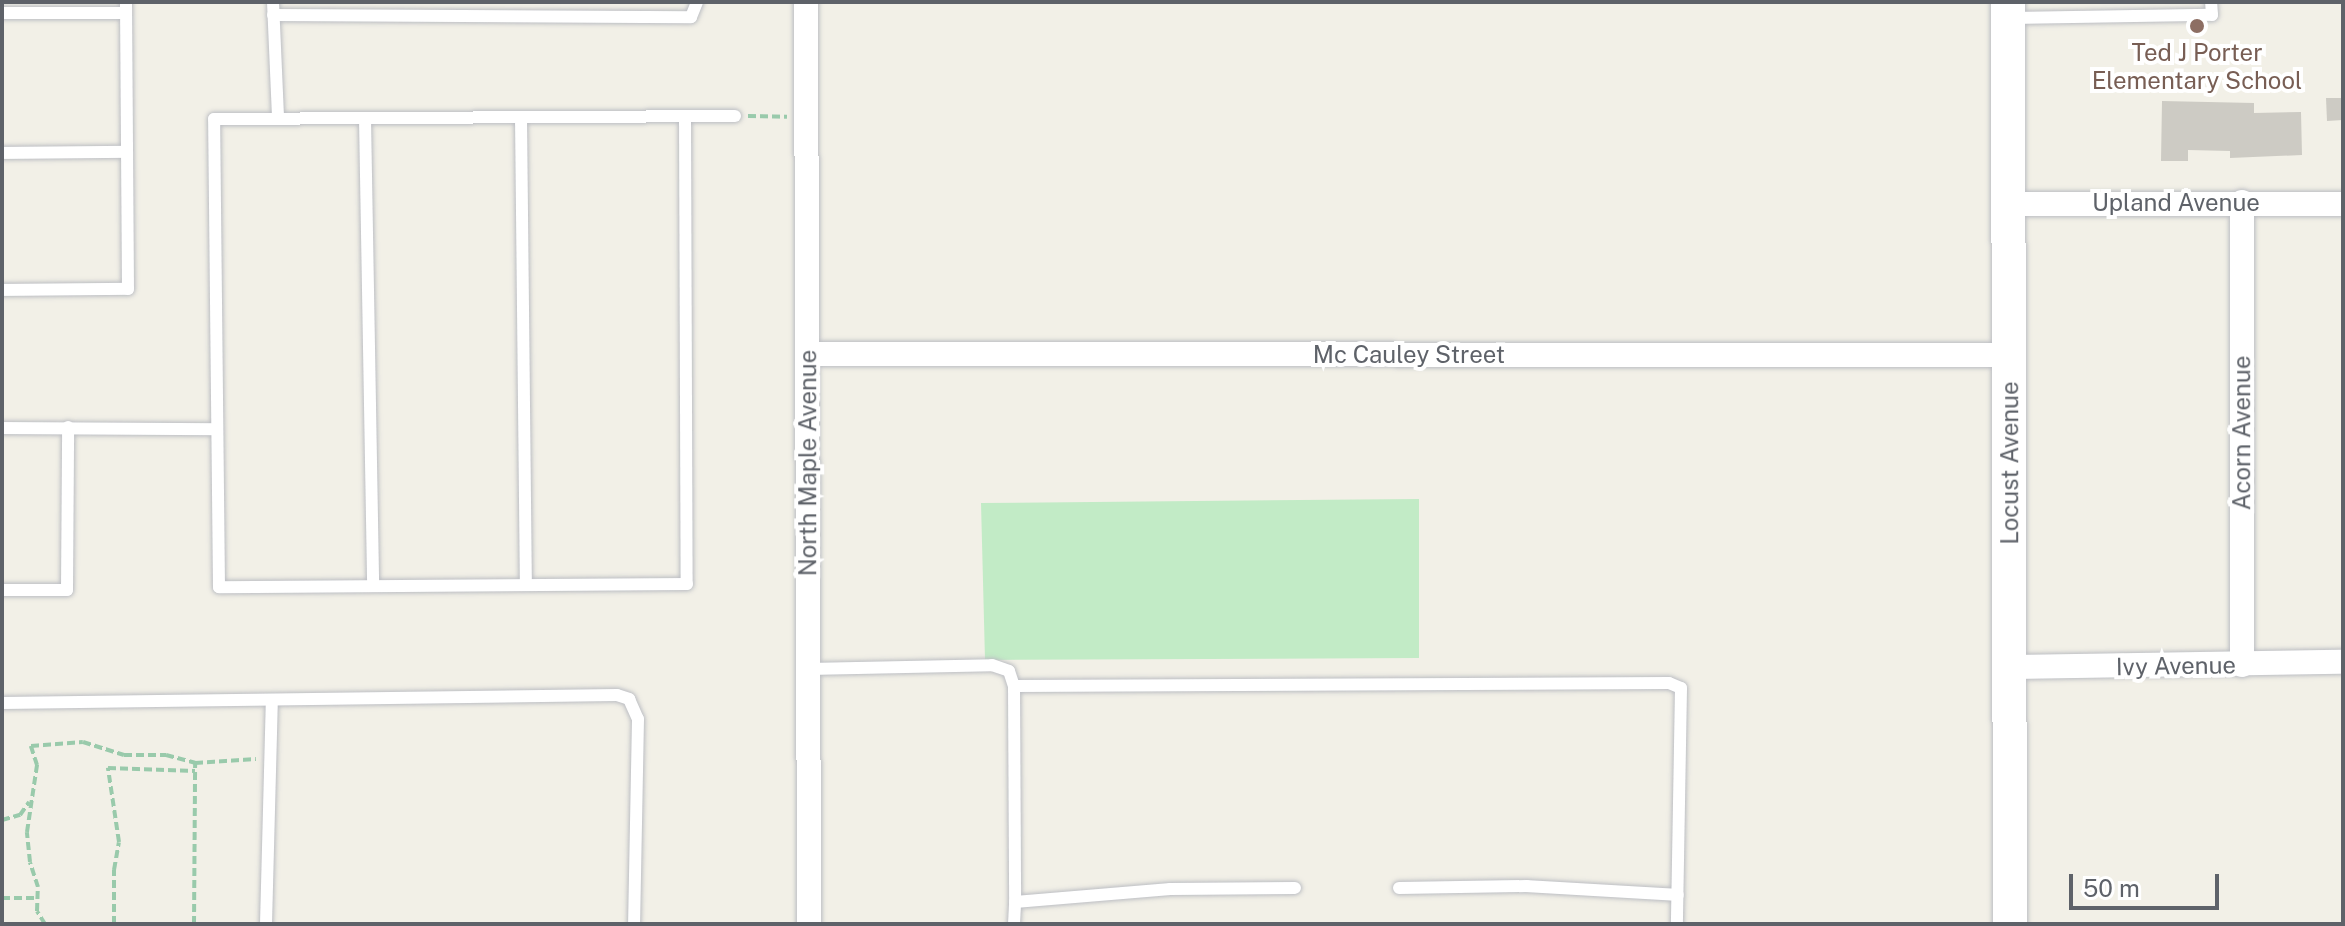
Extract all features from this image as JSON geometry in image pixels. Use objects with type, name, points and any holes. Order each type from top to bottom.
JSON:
[{"type":"street","name":"North Maple Avenue","points":[[806,2],[809,924]]},
{"type":"street","name":"Locust Avenue","points":[[2008,10],[2010,924]]},
{"type":"street","name":"Acorn Avenue","points":[[2242,202],[2242,665]]},
{"type":"street","name":"Upland Avenue","points":[[2010,204],[2343,204]]},
{"type":"street","name":"Mc Cauley Street","points":[[808,354],[2011,355]]},
{"type":"street","name":"Ivy Avenue","points":[[2010,667],[2343,662]]},
{"type":"lane","points":[[278,118],[273,9],[691,17],[697,2]]},
{"type":"lane","points":[[2008,10],[2212,15],[2211,2]]},
{"type":"lane","points":[[2,13],[126,8],[128,289],[2,290]]},
{"type":"lane","points":[[685,116],[687,584],[219,587],[214,119],[278,118],[365,118],[685,116],[735,116]]},
{"type":"lane","points":[[521,117],[526,585]]},
{"type":"lane","points":[[365,118],[373,586]]},
{"type":"lane","points":[[2,153],[127,152]]},
{"type":"lane","points":[[2,590],[67,590],[68,427]]},
{"type":"lane","points":[[2,428],[217,429]]},
{"type":"lane","points":[[808,669],[1000,666],[1009,671],[1014,686],[1014,924]]},
{"type":"lane","points":[[1014,686],[1669,683],[1681,688],[1677,924]]},
{"type":"lane","points":[[2,703],[617,695],[629,699],[638,719],[634,924]]},
{"type":"lane","points":[[266,924],[272,701]]},
{"type":"lane","points":[[1399,888],[1527,886],[1678,895]]},
{"type":"lane","points":[[1015,902],[1170,889],[1295,888]]},
{"type":"path","points":[[735,116],[790,117]]},
{"type":"path","points":[[45,924],[37,911],[27,832],[37,765],[31,746],[83,742],[124,755],[166,755],[195,763],[270,758]]},
{"type":"path","points":[[194,924],[195,763]]},
{"type":"path","points":[[114,924],[114,870],[119,842],[108,768],[195,771]]},
{"type":"path","points":[[2,820],[20,815],[30,800]]},
{"type":"path","points":[[2,898],[37,898]]},
{"type":"green space","points":[[1419,499],[1419,658],[985,660],[981,503]]},
{"type":"building","points":[[2326,98],[2343,98],[2343,120],[2327,121]]},
{"type":"building","points":[[2162,101],[2254,103],[2254,113],[2301,112],[2302,155],[2230,158],[2230,151],[2188,150],[2188,161],[2161,161]]},
{"type":"place","name":"Ted J Porter Elementary School","points":[[2197,26]]}]
